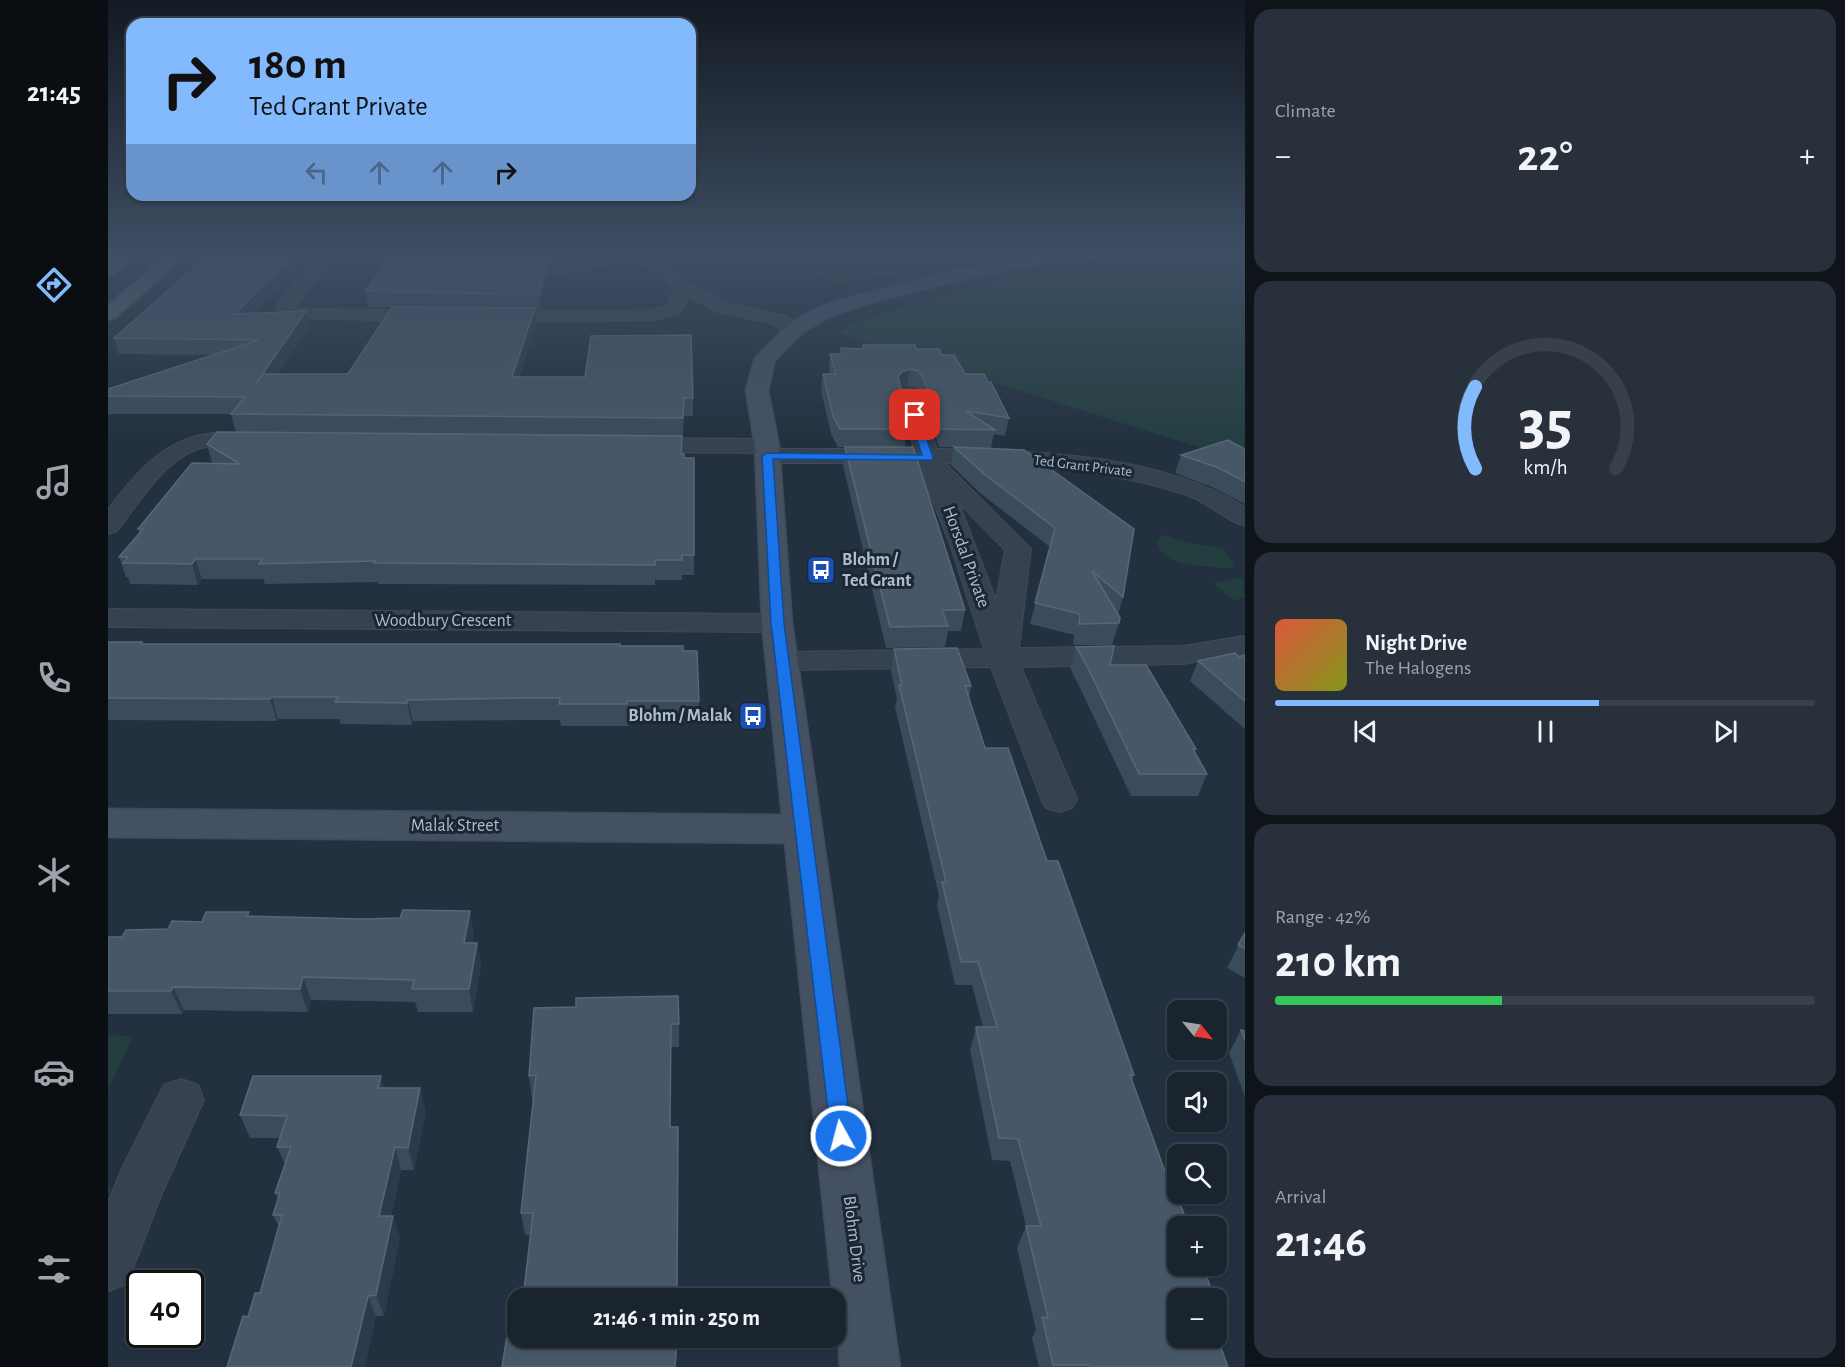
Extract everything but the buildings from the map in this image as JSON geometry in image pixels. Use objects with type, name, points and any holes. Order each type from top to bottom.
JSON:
[{"type":"street","points":[[762,317],[795,329]]},
{"type":"street","name":"Blohm Drive","points":[[816,317],[795,329],[765,358],[757,390],[767,451],[777,623],[870,1367]]},
{"type":"street","points":[[711,321],[760,329],[795,329]]},
{"type":"street","name":"Horsdal Private","points":[[908,394],[928,458],[964,547],[1002,657],[1059,799]]},
{"type":"street","points":[[108,526],[160,463],[179,448],[203,441],[273,441]]},
{"type":"street","points":[[614,444],[767,451]]},
{"type":"street","name":"Ted Grant Private","points":[[767,451],[928,458],[1036,459],[1137,473],[1200,491],[1245,518]]},
{"type":"street","name":"Horsdal Private","points":[[928,458],[1018,549],[1002,657]]},
{"type":"street","name":"Woodbury Crescent","points":[[108,618],[777,623]]},
{"type":"street","points":[[783,661],[1183,655],[1245,645]]},
{"type":"street","name":"Malak Street","points":[[108,823],[802,829]]},
{"type":"street","points":[[108,1265],[141,1183],[181,1100]]},
{"type":"green space","points":[[1245,317],[1245,462],[837,333],[867,318]]},
{"type":"green space","points":[[1164,535],[1194,544],[1223,548],[1234,565],[1231,568],[1223,568],[1193,565],[1174,560],[1160,549],[1157,540]]},
{"type":"green space","points":[[1243,578],[1245,598],[1233,600],[1213,583]]},
{"type":"green space","points":[[108,1035],[133,1036],[108,1090]]},
{"type":"place","name":"Blohm / Ted Grant","points":[[821,570]]},
{"type":"place","name":"Blohm / Malak","points":[[753,716]]},
{"type":"route","points":[[841,1136],[777,623],[767,456],[928,458],[915,415]]}]
